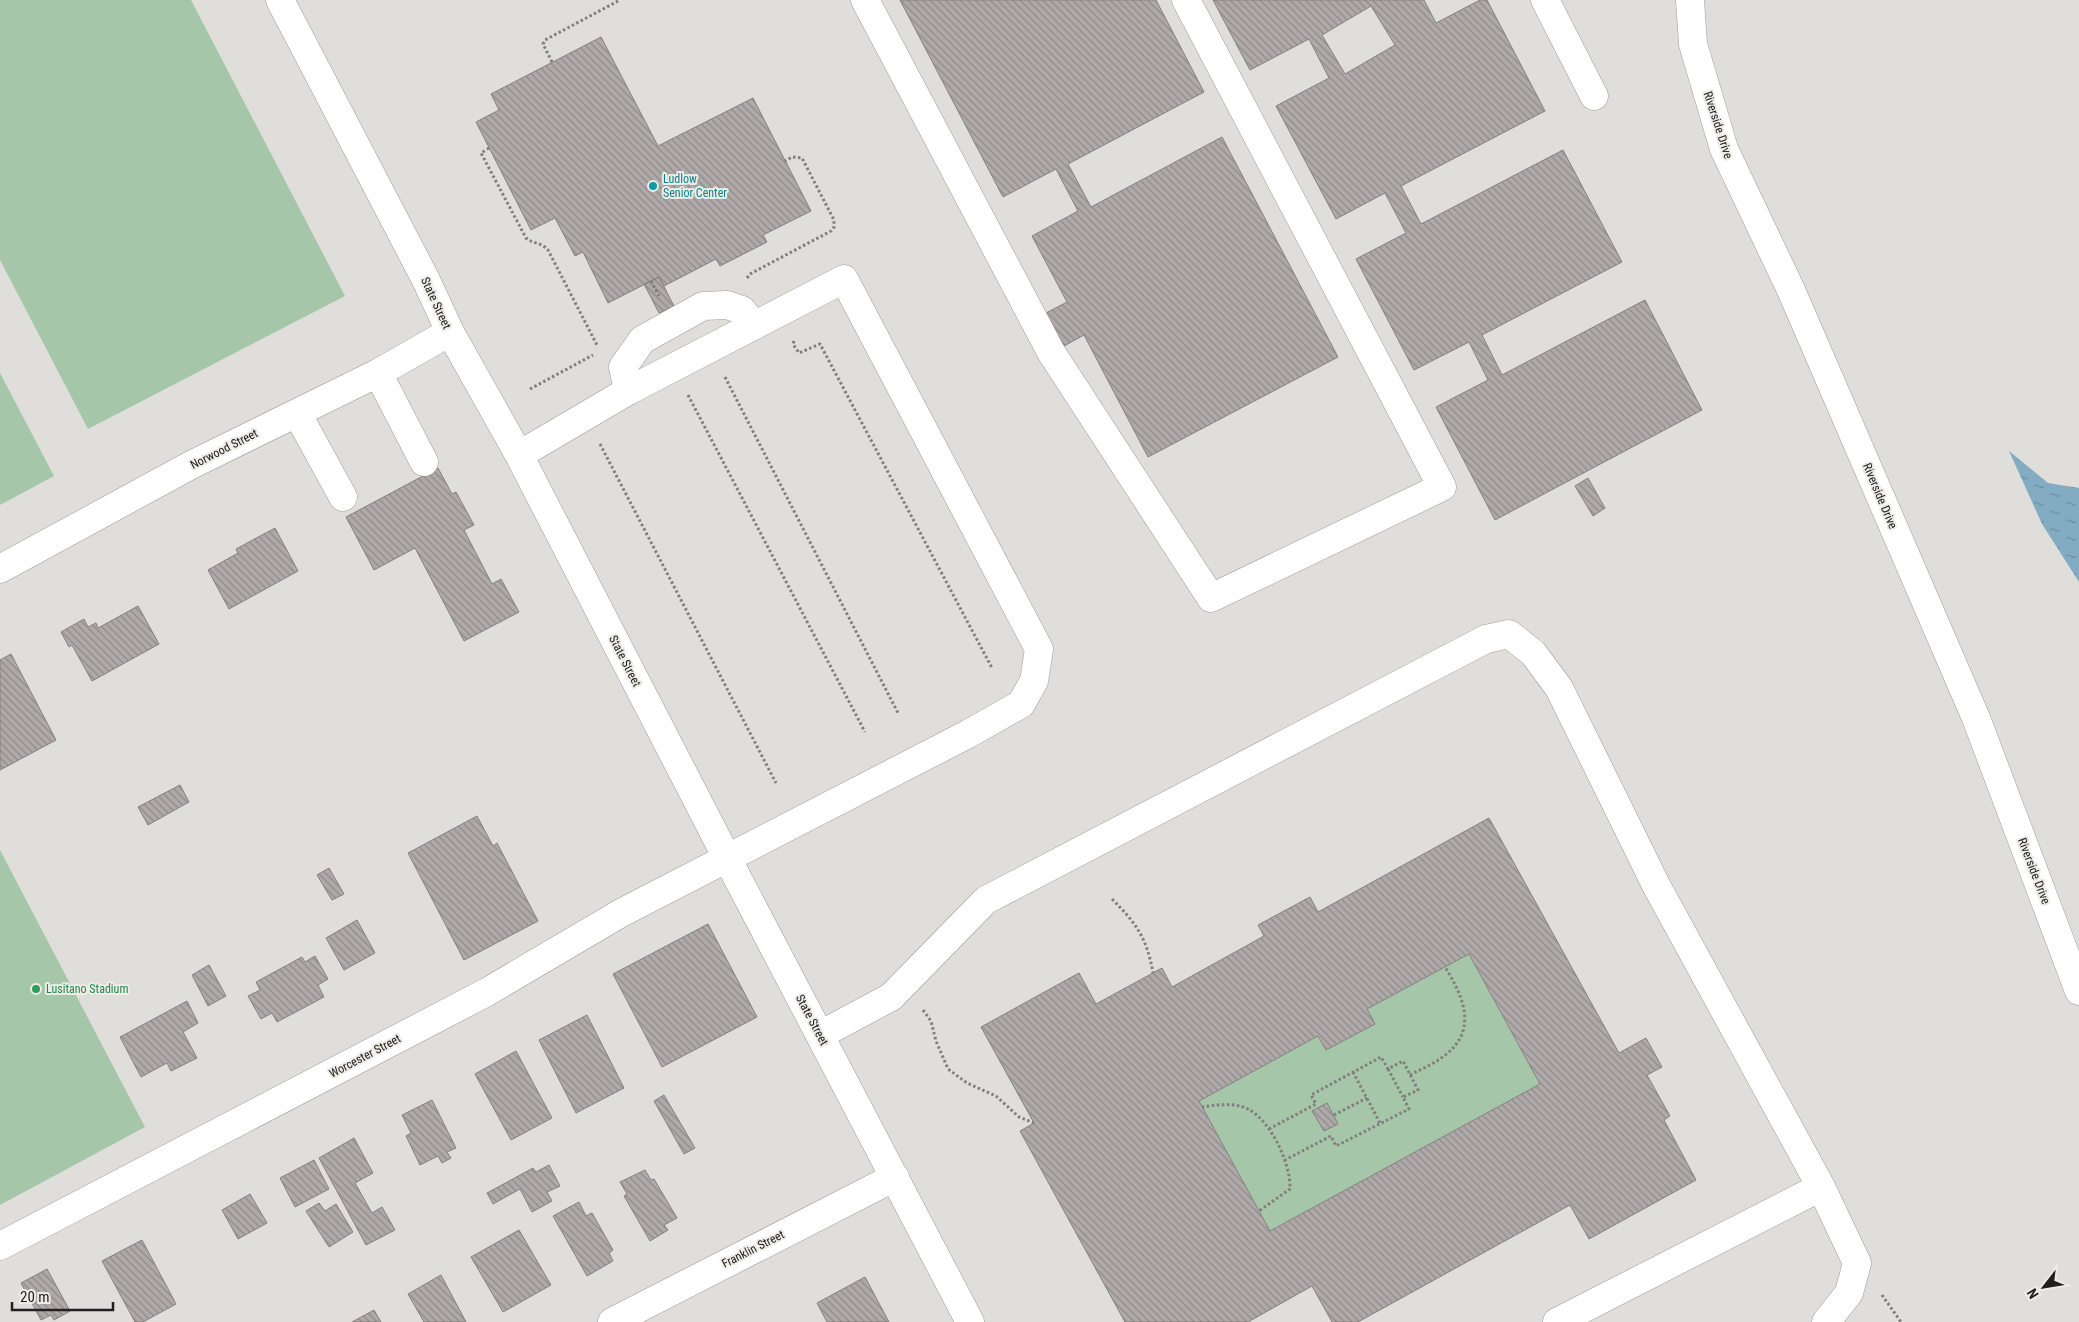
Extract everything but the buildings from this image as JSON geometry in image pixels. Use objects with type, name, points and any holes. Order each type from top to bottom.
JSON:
[{"type":"street","name":"State Street","points":[[280,0],[426,280],[450,332],[519,455],[726,858],[970,1322]]},
{"type":"street","points":[[865,0],[1051,352],[1211,598],[1442,487],[1186,0]]},
{"type":"street","points":[[1545,0],[1594,96]]},
{"type":"street","name":"Riverside Drive","points":[[1690,0],[1693,44],[1724,149],[1792,290],[1976,718],[2079,991]]},
{"type":"street","name":"Worcester Street","points":[[0,1246],[487,992],[621,913],[968,734],[1021,704],[1034,681],[1039,649],[844,279],[754,326]]},
{"type":"street","points":[[519,455],[628,391],[754,326],[742,310],[727,305],[703,306],[682,316],[642,340],[623,367],[628,391]]},
{"type":"street","name":"Norwood Street","points":[[0,569],[191,465],[378,373],[450,332]]},
{"type":"street","points":[[378,373],[424,462]]},
{"type":"street","points":[[297,413],[343,497]]},
{"type":"street","points":[[820,1035],[891,997],[986,900],[1486,639],[1509,634],[1533,653],[1559,688],[1656,884],[1821,1187],[1857,1263],[1849,1293],[1826,1322]]},
{"type":"street","name":"Franklin Street","points":[[612,1322],[895,1177]]},
{"type":"street","points":[[1558,1322],[1821,1187]]},
{"type":"path","points":[[552,62],[543,44],[545,40],[620,0]]},
{"type":"path","points":[[489,148],[481,153],[526,238],[530,242],[543,244],[548,250],[601,352]]},
{"type":"path","points":[[747,283],[750,274],[831,231],[834,227],[834,220],[802,158],[792,157],[785,161]]},
{"type":"path","points":[[792,344],[799,353],[820,344],[992,668]]},
{"type":"path","points":[[724,377],[898,713]]},
{"type":"path","points":[[688,395],[865,732]]},
{"type":"path","points":[[586,416],[776,783]]},
{"type":"path","points":[[1112,899],[1131,918],[1141,932],[1153,973]]},
{"type":"path","points":[[1410,1075],[1443,1057],[1453,1048],[1462,1034],[1465,1008],[1460,993],[1445,967]]},
{"type":"path","points":[[920,1005],[931,1021],[936,1041],[948,1069],[967,1083],[996,1096],[1019,1117],[1034,1123]]},
{"type":"path","points":[[1268,1129],[1316,1104],[1311,1095],[1381,1057],[1409,1108],[1336,1146],[1331,1136],[1285,1160]]},
{"type":"path","points":[[1388,1069],[1403,1061],[1418,1090],[1403,1097]]},
{"type":"path","points":[[1353,1072],[1380,1123]]},
{"type":"path","points":[[1334,1115],[1367,1098]]},
{"type":"path","points":[[1202,1107],[1214,1105],[1249,1109],[1268,1129],[1285,1160],[1290,1189],[1259,1211]]},
{"type":"green space","points":[[0,0],[191,0],[345,296],[88,429],[0,260]]},
{"type":"green space","points":[[0,373],[54,476],[0,505]]},
{"type":"green space","name":"Lusitano Stadium","points":[[0,850],[145,1127],[0,1205]]},
{"type":"green space","points":[[1469,954],[1540,1084],[1270,1231],[1199,1101],[1318,1036],[1326,1050],[1374,1024],[1367,1009]]},
{"type":"water","points":[[2009,451],[2048,483],[2079,488],[2079,582],[2042,524]]},
{"type":"place","name":"Ludlow Senior Center","points":[[653,186]]},
{"type":"place","name":"Lusitano Stadium","points":[[36,989]]}]
